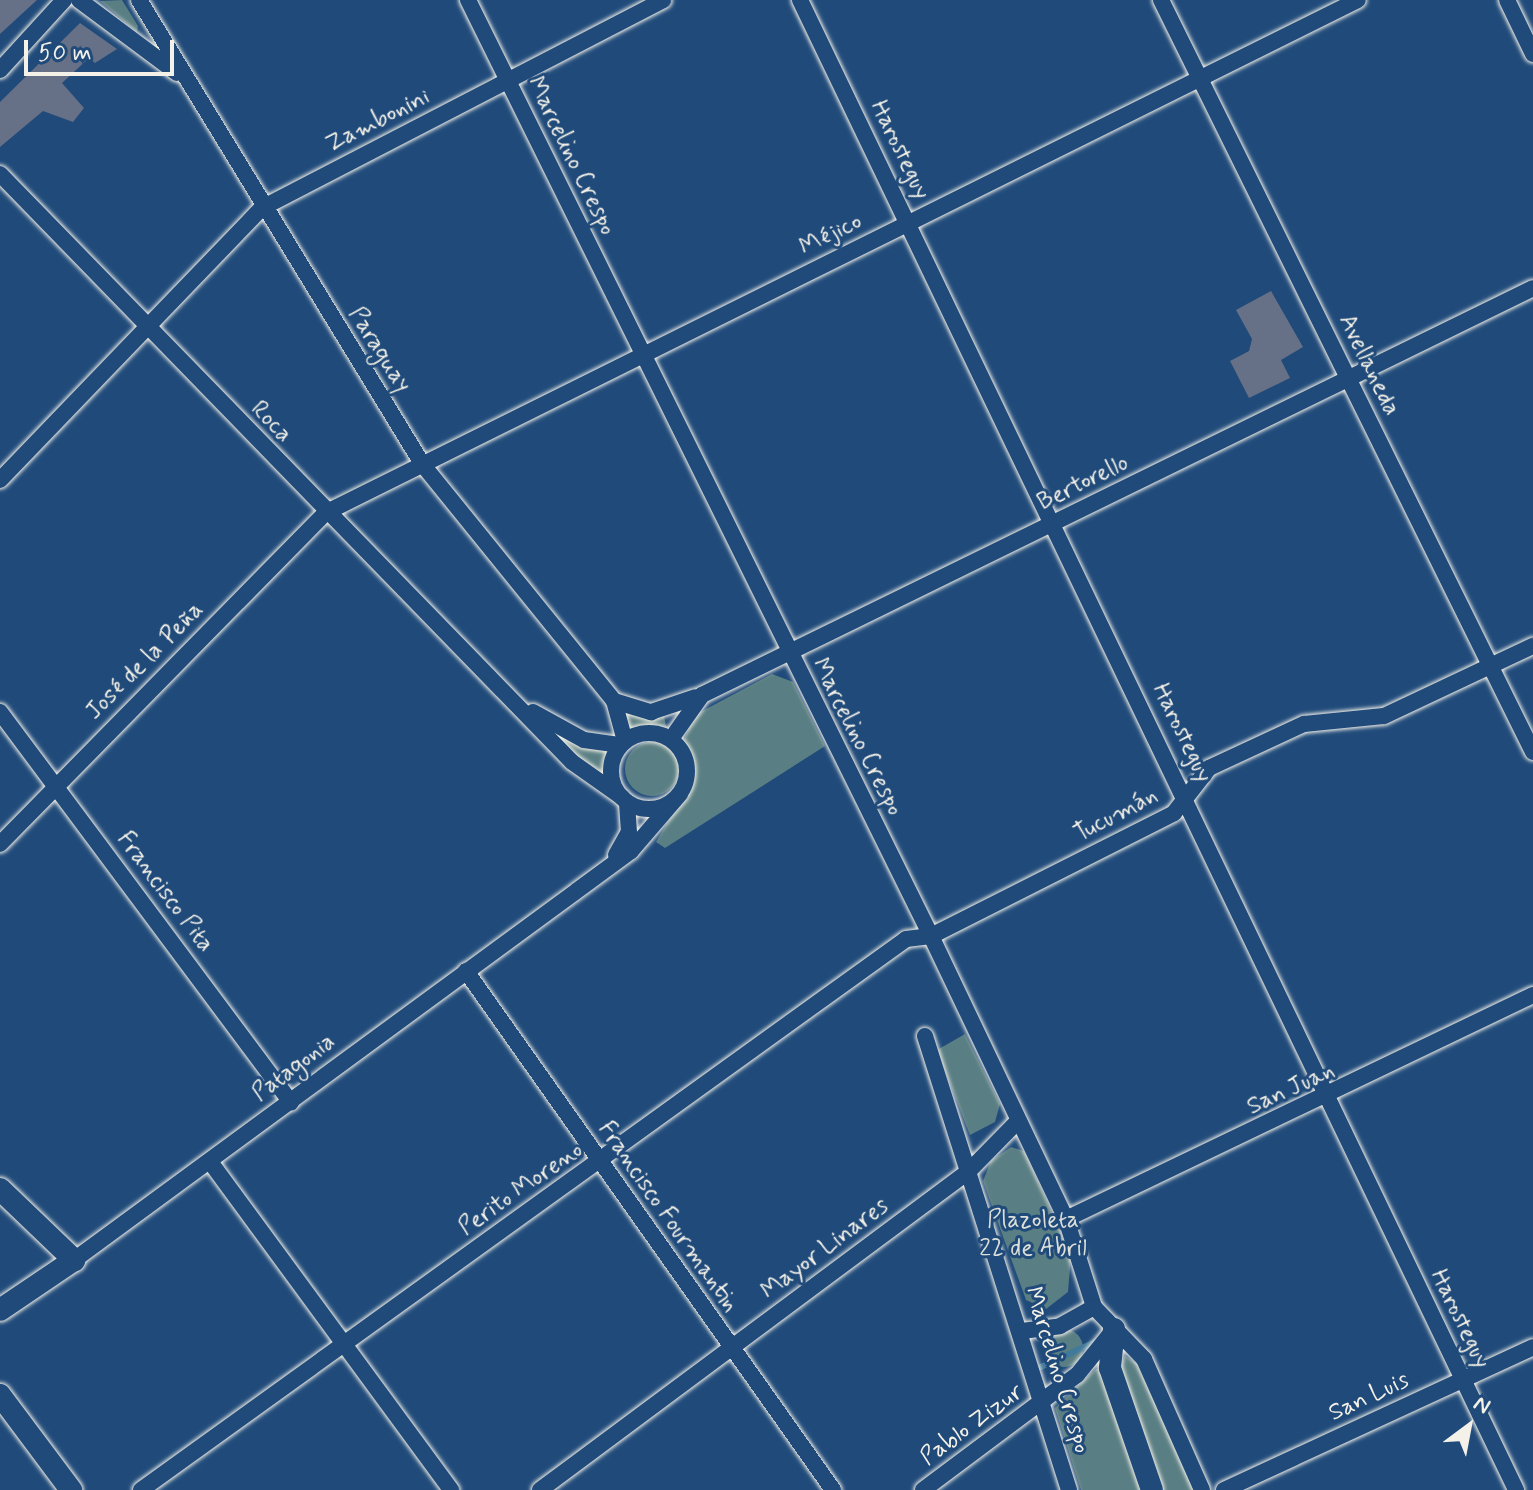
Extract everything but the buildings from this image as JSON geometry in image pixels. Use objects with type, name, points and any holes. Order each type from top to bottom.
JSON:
[{"type":"street","points":[[0,70],[64,0]]},
{"type":"street","points":[[79,0],[185,79]]},
{"type":"street","name":"Paraguay","points":[[139,0],[262,208],[423,465],[614,701],[623,743]]},
{"type":"street","name":"Marcelino Crespo","points":[[468,0],[931,936],[1016,1123],[1066,1219],[1094,1307],[1144,1359],[1202,1490]]},
{"type":"street","name":"Zambonini","points":[[0,480],[262,208],[663,0]]},
{"type":"street","name":"Harosteguy","points":[[800,0],[1188,801],[1516,1490]]},
{"type":"street","name":"Avellaneda","points":[[1161,0],[1533,752]]},
{"type":"street","name":"Méjico","points":[[325,513],[1358,0]]},
{"type":"street","points":[[1507,0],[1533,54]]},
{"type":"street","name":"Roca","points":[[0,174],[325,513],[511,698]]},
{"type":"street","name":"Bertorello","points":[[671,739],[702,695],[1533,288]]},
{"type":"street","name":"José de la Peña","points":[[0,844],[325,513]]},
{"type":"street","name":"Tucumán","points":[[931,936],[1188,801],[1209,768],[1304,724],[1384,716],[1533,646]]},
{"type":"street","points":[[614,701],[651,712],[702,695]]},
{"type":"street","points":[[511,698],[584,740],[623,743],[647,732],[671,739],[688,770],[680,794],[659,808],[625,800],[572,762],[511,698]]},
{"type":"street","name":"Francisco Pita","points":[[0,712],[291,1102]]},
{"type":"street","points":[[623,743],[612,776],[625,800]]},
{"type":"street","name":"Patagonia","points":[[0,1310],[211,1163],[655,831],[680,794]]},
{"type":"street","name":"Patagonia","points":[[613,860],[629,832],[625,800]]},
{"type":"street","name":"Perito Moreno","points":[[141,1490],[906,939],[931,936]]},
{"type":"street","name":"Francisco Fourmantin","points":[[466,971],[731,1350],[833,1490]]},
{"type":"street","name":"San Juan","points":[[1066,1219],[1328,1099],[1533,995]]},
{"type":"street","name":"Marcelino Crespo","points":[[925,1036],[1045,1401],[1069,1490]]},
{"type":"street","name":"Mayor Linares","points":[[540,1490],[969,1171],[1016,1123]]},
{"type":"street","points":[[211,1163],[451,1490]]},
{"type":"street","points":[[0,1189],[74,1260]]},
{"type":"street","points":[[1022,1331],[1060,1326],[1094,1307]]},
{"type":"street","points":[[1114,1329],[1110,1368],[1152,1490]]},
{"type":"street","name":"Pablo Zizur","points":[[923,1490],[1045,1401],[1096,1357],[1114,1329]]},
{"type":"street","name":"San Luis","points":[[1224,1490],[1533,1347]]},
{"type":"street","points":[[0,1395],[71,1490]]},
{"type":"green space","points":[[122,0],[138,26],[137,32],[100,1]]},
{"type":"green space","points":[[772,674],[793,682],[825,746],[665,848],[656,842],[692,782],[683,742],[695,715]]},
{"type":"green space","points":[[624,711],[664,716],[667,731],[629,730]]},
{"type":"green space","points":[[548,729],[612,749],[610,785],[574,758]]},
{"type":"green space","points":[[652,742],[671,750],[679,769],[671,788],[652,796],[633,788],[625,769],[633,750]]},
{"type":"green space","points":[[965,1034],[1000,1104],[995,1122],[970,1135],[937,1050]]},
{"type":"green space","name":"Plazoleta 22 de Abril","points":[[1011,1147],[1024,1151],[1071,1255],[1068,1292],[1046,1309],[1026,1300],[983,1181],[991,1161]]},
{"type":"green space","points":[[1064,1329],[1078,1334],[1083,1348],[1078,1362],[1064,1367],[1050,1362],[1045,1348],[1050,1334]]},
{"type":"green space","points":[[1125,1356],[1136,1363],[1196,1490],[1161,1490],[1120,1366]]},
{"type":"green space","points":[[1096,1369],[1101,1369],[1143,1490],[1081,1490],[1055,1408]]},
{"type":"waterway","points":[[1041,1367],[1097,1341]]}]
